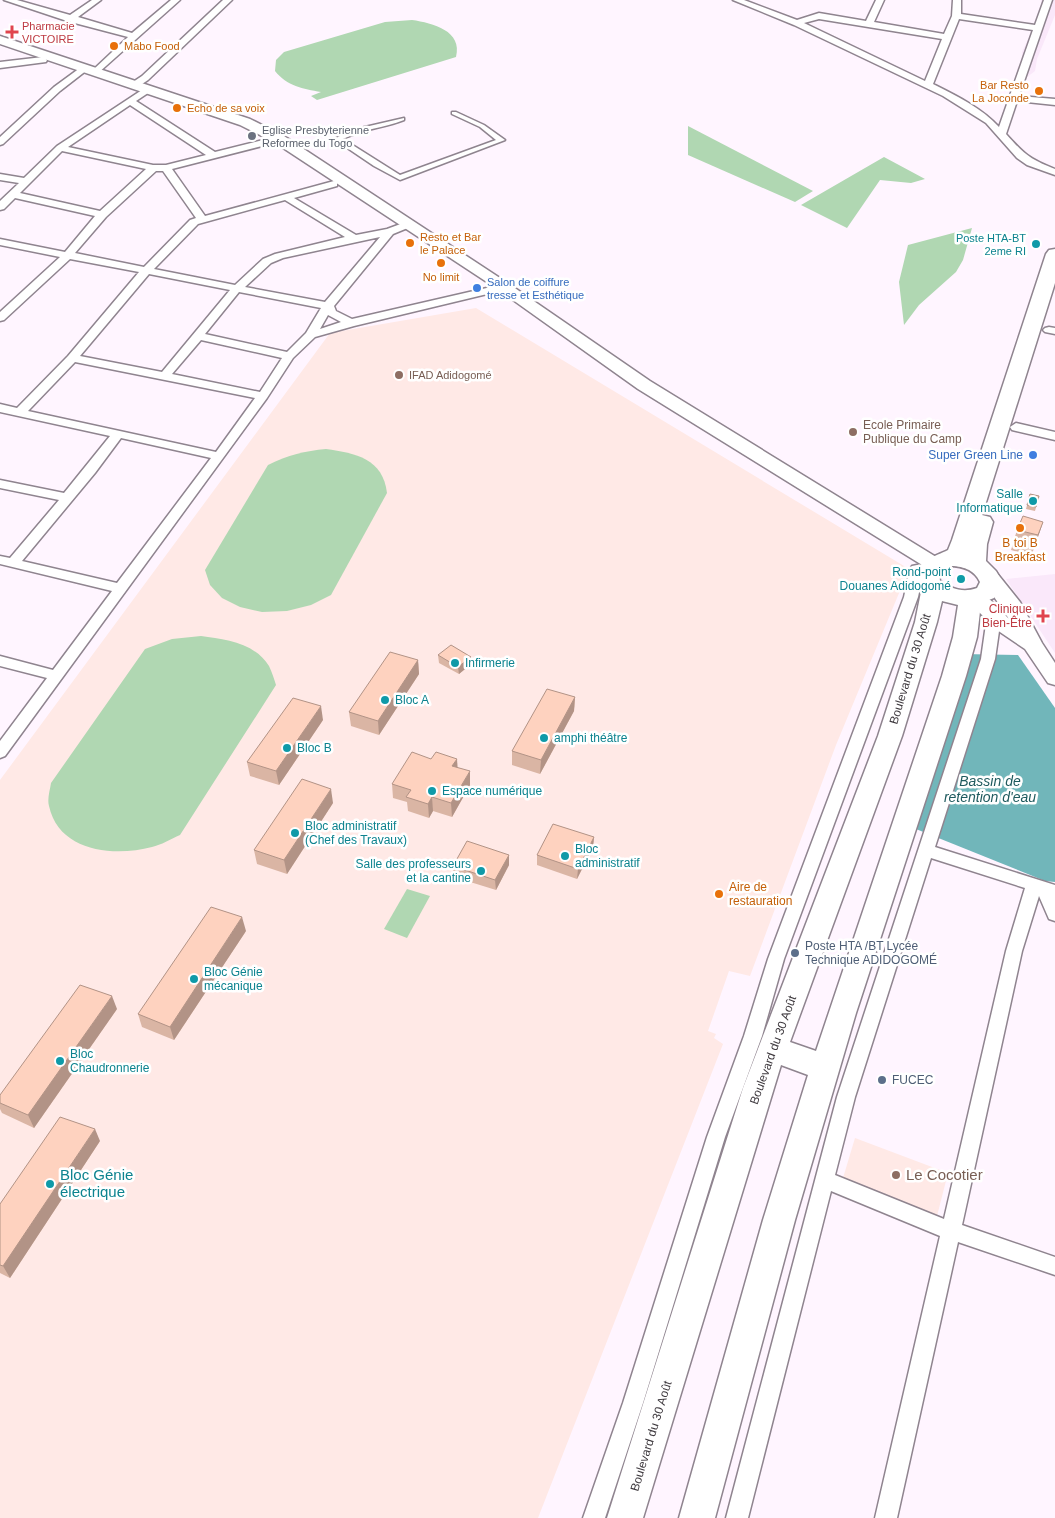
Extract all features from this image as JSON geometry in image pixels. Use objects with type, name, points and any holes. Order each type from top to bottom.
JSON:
[{"type":"highway","name":"Boulevard du 30 Août","points":[[626,1518],[758,1088],[890,736],[926,622],[932,571],[957,554],[963,540],[1018,375],[1026,343],[1055,254]]},
{"type":"highway","points":[[982,570],[962,559],[932,571],[950,597],[973,599],[986,593],[990,588],[982,570],[976,544],[979,531],[1053,324]]},
{"type":"highway","points":[[697,1518],[779,1220],[842,1013],[954,676],[973,599]]},
{"type":"highway","points":[[772,1050],[826,1068]]},
{"type":"main road","points":[[0,40],[245,122],[279,139],[397,229]]},
{"type":"main road","points":[[0,45],[43,60],[87,70]]},
{"type":"main road","points":[[141,87],[237,124],[271,141],[397,229],[498,289],[644,386],[932,571]]},
{"type":"main road","points":[[982,570],[1013,607],[1033,646],[1055,678]]},
{"type":"main road","points":[[973,599],[1033,646]]},
{"type":"street","points":[[8,0],[134,36]]},
{"type":"street","points":[[70,19],[97,0]]},
{"type":"street","points":[[0,142],[87,70],[134,36],[176,0]]},
{"type":"street","points":[[0,207],[60,148],[129,101],[141,87],[145,78],[228,0]]},
{"type":"street","points":[[737,0],[797,23],[928,85],[978,112],[1002,134],[1020,156],[1030,163],[1055,172]]},
{"type":"street","points":[[869,24],[880,0]]},
{"type":"street","points":[[928,85],[956,16],[957,0]]},
{"type":"street","points":[[1002,134],[1048,0]]},
{"type":"street","points":[[797,23],[819,16],[946,37]]},
{"type":"street","points":[[956,16],[1039,28]]},
{"type":"street","points":[[0,65],[43,60]]},
{"type":"street","points":[[1015,98],[1055,102]]},
{"type":"street","points":[[129,101],[213,155]]},
{"type":"street","points":[[402,119],[386,126],[364,127],[348,132],[338,139],[364,155],[380,169],[400,178],[501,140],[482,126],[454,113]]},
{"type":"street","points":[[60,148],[154,168],[166,168],[271,141]]},
{"type":"street","points":[[0,318],[68,255],[102,215],[154,168]]},
{"type":"street","points":[[166,168],[201,218]]},
{"type":"street","points":[[0,177],[26,180]]},
{"type":"street","points":[[20,412],[72,358],[145,272],[194,222],[201,218],[334,184]]},
{"type":"street","points":[[12,194],[102,215]]},
{"type":"street","points":[[286,197],[354,238]]},
{"type":"street","points":[[165,376],[237,288],[272,258],[397,229]]},
{"type":"street","points":[[0,752],[263,396],[288,356],[311,335],[328,306],[397,229]]},
{"type":"street","points":[[0,242],[145,272],[328,306],[332,313],[352,323]]},
{"type":"street","points":[[311,335],[352,323],[498,289]]},
{"type":"street","points":[[199,336],[288,356]]},
{"type":"street","points":[[72,358],[263,396]]},
{"type":"street","points":[[0,408],[219,456]]},
{"type":"street","points":[[1016,427],[1055,436]]},
{"type":"street","points":[[118,434],[67,498],[7,562],[122,589]]},
{"type":"street","points":[[0,484],[67,498]]},
{"type":"street","points":[[594,1518],[633,1403],[716,1136],[752,1036],[776,959],[911,598],[932,571]]},
{"type":"street","points":[[737,1518],[808,1247],[817,1203],[846,1097],[988,659],[994,617]]},
{"type":"street","points":[[0,661],[57,676]]},
{"type":"street","points":[[926,850],[1044,888],[1055,914]]},
{"type":"street","points":[[886,1518],[1014,951],[1044,888]]},
{"type":"street","points":[[824,1179],[951,1231],[1055,1266]]},
{"type":"shaded area","points":[[1041,0],[1055,0],[1055,15],[1037,59],[1035,71],[1027,77],[1017,69],[1022,61],[1022,52],[1041,11]]},
{"type":"shaded area","points":[[476,308],[909,569],[836,745],[750,976],[729,971],[708,1031],[716,1034],[714,1038],[723,1044],[538,1518],[0,1518],[0,780],[330,333]]},
{"type":"shaded area","name":"Clinique Bien-Être","points":[[1055,574],[1055,653],[1006,579]]},
{"type":"shaded area","name":"Le Cocotier","points":[[855,1138],[948,1173],[937,1216],[843,1178]]},
{"type":"green space","points":[[412,20],[437,26],[451,35],[457,48],[456,57],[317,100],[311,96],[321,92],[290,83],[275,71],[276,60],[284,52],[385,22]]},
{"type":"green space","points":[[688,126],[813,191],[795,202],[688,155]]},
{"type":"green space","points":[[884,157],[925,179],[911,183],[880,180],[847,228],[801,205]]},
{"type":"green space","points":[[972,228],[963,260],[956,272],[919,305],[904,325],[899,282],[908,245]]},
{"type":"green space","points":[[326,449],[357,456],[374,465],[380,472],[387,493],[331,595],[311,605],[287,611],[262,612],[240,607],[222,598],[210,585],[205,570],[268,465],[297,454]]},
{"type":"green space","points":[[201,636],[229,641],[248,647],[256,652],[269,666],[276,685],[180,835],[155,846],[137,850],[105,851],[90,848],[76,842],[64,833],[55,821],[48,803],[51,783],[145,649],[172,639]]},
{"type":"green space","points":[[407,889],[430,896],[407,938],[384,929]]},
{"type":"water","name":"Bassin de retention d'eau","points":[[961,654],[1018,655],[1055,708],[1055,882],[1045,881],[911,827]]},
{"type":"building","points":[[1030,494],[1039,496],[1036,507],[1027,505]]},
{"type":"building","points":[[1023,516],[1043,522],[1038,535],[1017,530]]},
{"type":"building","points":[[451,645],[471,657],[458,667],[438,655]]},
{"type":"building","points":[[390,652],[418,660],[378,721],[349,712]]},
{"type":"building","name":"amphi théâtre","points":[[547,689],[575,697],[541,760],[512,751]]},
{"type":"building","points":[[293,698],[321,706],[276,771],[247,762]]},
{"type":"building","name":"Espace numérique","points":[[412,752],[431,759],[436,752],[457,759],[452,766],[470,771],[451,803],[432,797],[428,804],[406,797],[411,790],[392,784]]},
{"type":"building","points":[[302,779],[331,789],[284,860],[254,850]]},
{"type":"building","name":"Bloc administratif","points":[[553,824],[594,837],[578,869],[537,855]]},
{"type":"building","points":[[467,841],[509,855],[495,880],[453,866]]},
{"type":"building","name":"Bloc Génie mécanique","points":[[211,907],[242,917],[170,1027],[138,1014]]},
{"type":"building","points":[[80,985],[112,996],[28,1115],[0,1103],[0,1095]]},
{"type":"building","name":"Bloc Génie électrique","points":[[60,1117],[95,1129],[3,1266],[0,1265],[0,1204]]},
{"type":"place","name":"Pharmacie VICTOIRE","points":[[12,32]]},
{"type":"place","name":"Mabo Food","points":[[114,46]]},
{"type":"place","name":"Bar Resto La Joconde","points":[[1039,91]]},
{"type":"place","name":"Echo de sa voix","points":[[177,108]]},
{"type":"place","name":"Eglise Presbyterienne Reformee du Togo","points":[[252,136]]},
{"type":"place","name":"Resto et Bar le Palace","points":[[410,243]]},
{"type":"place","name":"Poste HTA-BT 2eme RI","points":[[1036,244]]},
{"type":"place","name":"No limit","points":[[441,263]]},
{"type":"place","name":"Salon de coiffure tresse et Esthétique","points":[[477,288]]},
{"type":"place","name":"IFAD Adidogomé","points":[[399,375]]},
{"type":"place","name":"Ecole Primaire Publique du Camp","points":[[853,432]]},
{"type":"place","name":"Super Green Line","points":[[1033,455]]},
{"type":"place","name":"Salle Informatique","points":[[1033,501]]},
{"type":"place","name":"B toi B Breakfast","points":[[1020,528]]},
{"type":"place","name":"Rond-point Douanes Adidogomé","points":[[961,579]]},
{"type":"place","name":"Clinique Bien-Être","points":[[1043,616]]},
{"type":"place","name":"Infirmerie","points":[[455,663]]},
{"type":"place","name":"Bloc A","points":[[385,700]]},
{"type":"place","name":"amphi théâtre","points":[[544,738]]},
{"type":"place","name":"Bloc B","points":[[287,748]]},
{"type":"place","name":"Espace numérique","points":[[432,791]]},
{"type":"place","name":"Bloc administratif (Chef des Travaux)","points":[[295,833]]},
{"type":"place","name":"Bloc administratif","points":[[565,856]]},
{"type":"place","name":"Salle des professeurs et la cantine","points":[[481,871]]},
{"type":"place","name":"Aire de restauration","points":[[719,894]]},
{"type":"place","name":"Poste HTA /BT Lycée Technique ADIDOGOMÉ","points":[[795,953]]},
{"type":"place","name":"Bloc Génie mécanique","points":[[194,979]]},
{"type":"place","name":"Bloc Chaudronnerie","points":[[60,1061]]},
{"type":"place","name":"FUCEC","points":[[882,1080]]},
{"type":"place","name":"Le Cocotier","points":[[896,1175]]},
{"type":"place","name":"Bloc Génie électrique","points":[[50,1184]]}]
